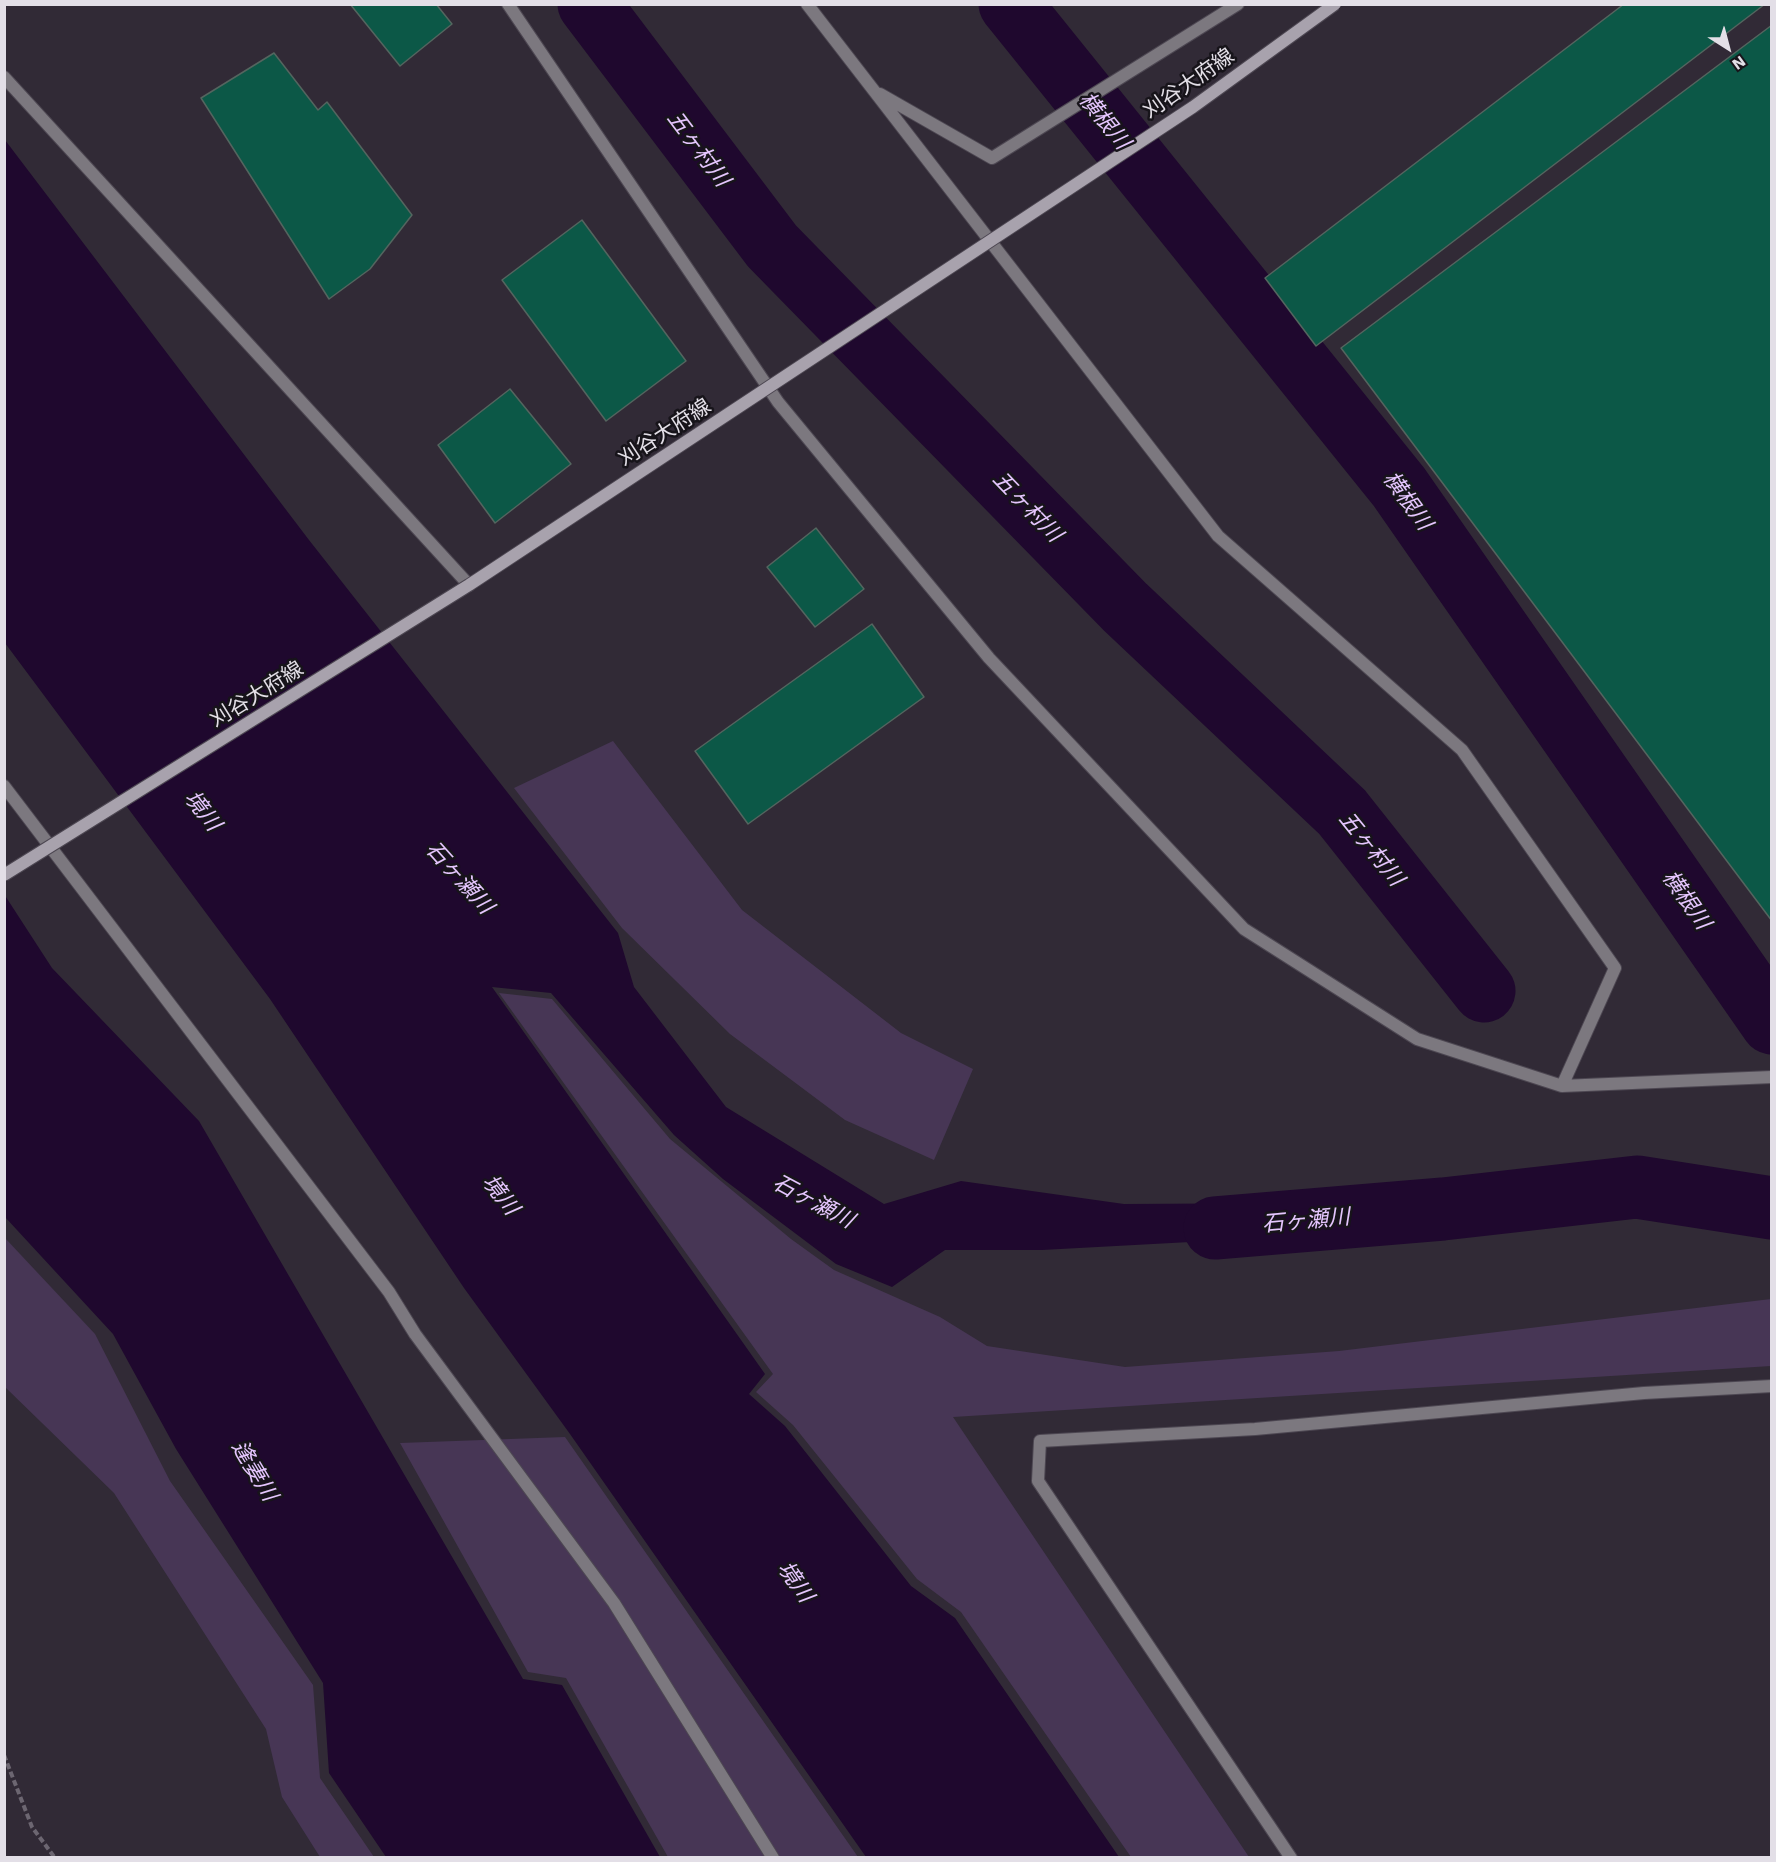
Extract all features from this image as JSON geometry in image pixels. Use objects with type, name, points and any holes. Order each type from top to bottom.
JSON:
[{"type":"main road","name":"刈谷大府線","points":[[4,875],[469,585],[1193,107],[1335,4]]},
{"type":"street","points":[[508,4],[778,402],[989,658],[1244,929],[1417,1039],[1562,1086],[1772,1077]]},
{"type":"street","points":[[807,4],[1218,536],[1462,750],[1616,969],[1562,1086]]},
{"type":"street","points":[[875,91],[992,158],[1238,4]]},
{"type":"street","points":[[4,77],[469,585]]},
{"type":"street","points":[[4,786],[389,1292],[415,1334],[614,1603],[773,1857]]},
{"type":"street","points":[[1291,1857],[1038,1481],[1040,1441],[1255,1429],[1644,1393],[1772,1386]]},
{"type":"path","points":[[4,1755],[32,1827],[55,1857]]},
{"type":"shaded area","points":[[613,741],[742,910],[901,1033],[973,1069],[934,1160],[845,1120],[730,1034],[622,928],[514,788]]},
{"type":"shaded area","points":[[499,993],[552,999],[670,1139],[791,1239],[834,1270],[940,1317],[987,1346],[1125,1367],[1339,1351],[1771,1299],[1771,1366],[953,1417],[1249,1857],[1131,1857],[961,1612],[917,1579],[793,1425],[756,1392],[773,1374]]},
{"type":"shaded area","points":[[5,1238],[95,1334],[170,1481],[313,1685],[320,1778],[374,1857],[320,1857],[282,1797],[266,1729],[114,1493],[5,1387]]},
{"type":"shaded area","points":[[565,1437],[858,1857],[668,1857],[566,1678],[528,1672],[400,1443]]},
{"type":"water","name":"境川","points":[[5,140],[309,540],[618,933],[634,987],[726,1107],[884,1204],[961,1181],[1124,1204],[1298,1203],[1301,1236],[1042,1250],[945,1250],[892,1287],[836,1264],[723,1179],[674,1135],[551,993],[492,987],[765,1374],[749,1394],[785,1426],[911,1586],[955,1618],[1119,1857],[866,1857],[570,1434],[464,1288],[270,999],[5,643]]},
{"type":"water","name":"逢妻川","points":[[4,894],[52,968],[199,1121],[523,1679],[562,1685],[660,1857],[386,1857],[329,1773],[323,1683],[176,1449],[113,1334],[5,1217]]},
{"type":"building","points":[[350,4],[436,4],[452,24],[400,66]]},
{"type":"building","points":[[1624,4],[1765,4],[1316,346],[1265,278]]},
{"type":"building","points":[[1772,25],[1772,921],[1341,348]]},
{"type":"building","points":[[274,53],[318,110],[327,102],[412,215],[370,269],[329,299],[201,98]]},
{"type":"building","points":[[582,220],[686,361],[606,421],[502,280]]},
{"type":"building","points":[[510,389],[571,464],[495,523],[438,445]]},
{"type":"building","points":[[816,528],[864,589],[815,627],[767,567]]},
{"type":"building","points":[[872,624],[924,697],[748,824],[695,751]]},
{"type":"waterway","name":"五ヶ村川","points":[[589,4],[772,246],[1125,607],[1342,812],[1484,991]]},
{"type":"waterway","name":"横根川","points":[[1010,4],[1399,487],[1772,1023]]},
{"type":"waterway","name":"石ヶ瀬川","points":[[1215,1228],[1443,1209],[1637,1187],[1772,1208]]}]
